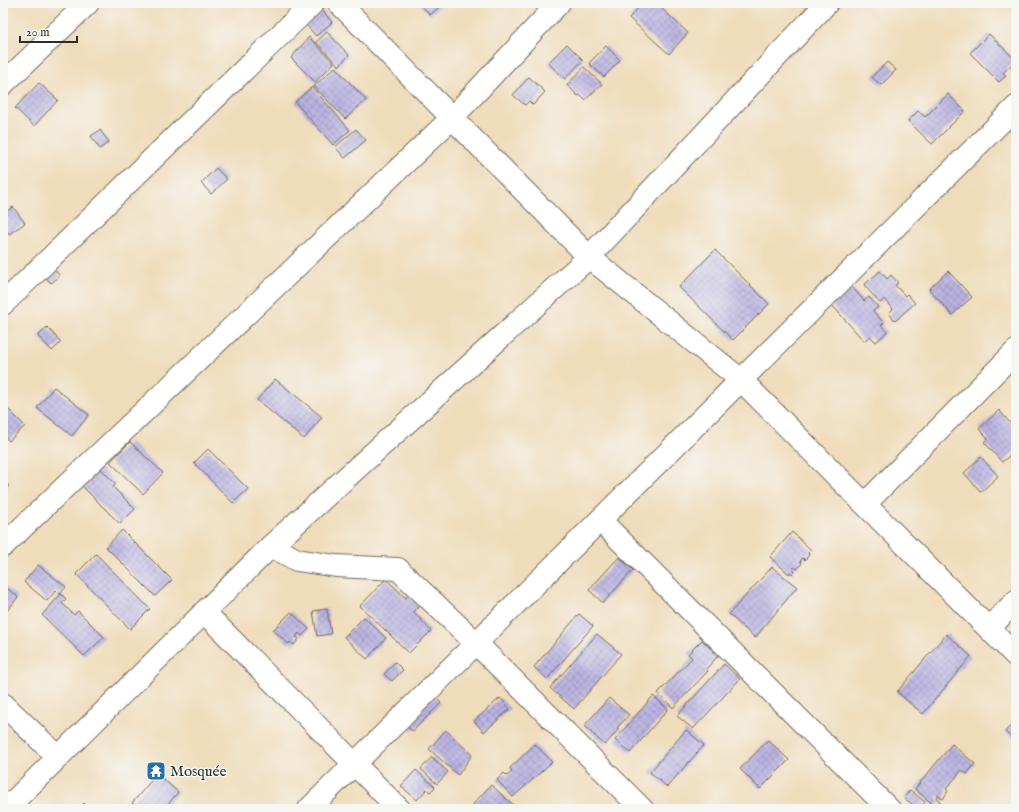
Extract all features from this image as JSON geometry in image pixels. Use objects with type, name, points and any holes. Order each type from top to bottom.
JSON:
[{"type":"street","points":[[3,84],[88,3]]},
{"type":"street","points":[[3,304],[313,3]]},
{"type":"street","points":[[339,3],[589,257],[741,380],[1016,656]]},
{"type":"street","points":[[3,546],[452,118],[559,3]]},
{"type":"street","points":[[6,809],[271,546],[589,257],[826,3]]},
{"type":"street","points":[[309,809],[1016,107]]},
{"type":"street","points":[[865,504],[1016,351]]},
{"type":"street","points":[[600,520],[889,809]]},
{"type":"street","points":[[271,546],[297,560],[336,566],[398,569],[476,643],[642,809]]},
{"type":"street","points":[[989,628],[1016,601]]},
{"type":"street","points":[[204,612],[399,809]]},
{"type":"street","points":[[3,704],[58,757]]},
{"type":"building","points":[[316,3],[332,22],[316,36],[298,16]]},
{"type":"building","points":[[419,3],[444,3],[430,15]]},
{"type":"building","points":[[643,3],[656,3],[688,33],[669,54],[629,18]]},
{"type":"building","points":[[327,32],[349,55],[339,66],[316,42]]},
{"type":"building","points":[[989,34],[1016,60],[1003,73],[1006,76],[999,82],[970,53]]},
{"type":"building","points":[[309,37],[334,63],[315,82],[291,58]]},
{"type":"building","points":[[567,44],[583,60],[565,79],[548,63]]},
{"type":"building","points":[[606,46],[620,60],[604,77],[589,63]]},
{"type":"building","points":[[887,62],[896,70],[881,85],[872,77]]},
{"type":"building","points":[[335,67],[366,100],[345,119],[314,86]]},
{"type":"building","points":[[584,67],[602,84],[585,100],[580,95],[578,96],[567,85]]},
{"type":"building","points":[[529,77],[545,92],[533,105],[529,101],[525,105],[513,95]]},
{"type":"building","points":[[39,83],[58,100],[34,126],[15,108]]},
{"type":"building","points":[[312,87],[350,130],[333,145],[295,102]]},
{"type":"building","points":[[948,94],[965,111],[932,144],[908,121],[918,111],[925,117]]},
{"type":"building","points":[[356,129],[366,140],[345,158],[335,147]]},
{"type":"building","points":[[100,130],[109,142],[100,149],[91,136]]},
{"type":"building","points":[[216,168],[227,179],[211,194],[201,183]]},
{"type":"building","points":[[13,207],[25,223],[9,234],[3,225],[3,214]]},
{"type":"building","points":[[715,250],[769,304],[733,340],[679,287]]},
{"type":"building","points":[[47,261],[60,276],[51,283],[38,268]]},
{"type":"building","points":[[880,271],[887,279],[891,275],[898,283],[895,285],[905,296],[907,294],[915,303],[895,321],[889,313],[893,309],[885,299],[880,303],[864,285]]},
{"type":"building","points":[[948,271],[972,297],[952,315],[929,289]]},
{"type":"building","points":[[851,286],[864,301],[869,297],[878,307],[873,311],[884,323],[881,325],[887,332],[876,342],[870,336],[864,341],[831,304]]},
{"type":"building","points":[[47,327],[61,342],[52,351],[38,336]]},
{"type":"building","points":[[275,379],[322,417],[304,439],[257,400]]},
{"type":"building","points":[[54,387],[89,415],[72,436],[37,408]]},
{"type":"building","points":[[3,404],[25,426],[9,441],[3,434]]},
{"type":"building","points":[[999,410],[1016,430],[1016,450],[1002,462],[984,442],[988,438],[979,429]]},
{"type":"building","points":[[130,442],[163,473],[143,494],[110,462]]},
{"type":"building","points":[[208,449],[248,489],[233,503],[194,463]]},
{"type":"building","points":[[981,457],[998,476],[981,492],[964,473]]},
{"type":"building","points":[[96,464],[116,484],[113,487],[135,509],[120,524],[78,482]]},
{"type":"building","points":[[3,479],[9,486],[3,491]]},
{"type":"building","points":[[122,530],[172,580],[155,596],[106,547]]},
{"type":"building","points":[[792,532],[811,550],[805,560],[803,558],[800,561],[802,563],[797,569],[794,567],[792,569],[795,571],[792,574],[790,572],[789,574],[770,557]]},
{"type":"building","points":[[96,554],[150,609],[130,629],[76,574]]},
{"type":"building","points":[[619,557],[633,570],[603,603],[589,590]]},
{"type":"building","points":[[38,565],[66,587],[60,594],[56,590],[47,601],[24,582]]},
{"type":"building","points":[[772,567],[797,587],[755,638],[729,614]]},
{"type":"building","points":[[386,579],[406,598],[409,594],[421,605],[414,612],[431,631],[409,653],[360,606]]},
{"type":"building","points":[[3,585],[18,597],[3,616]]},
{"type":"building","points":[[61,594],[66,599],[62,603],[74,615],[78,611],[104,637],[84,656],[42,615]]},
{"type":"building","points":[[327,609],[331,634],[317,636],[313,611]]},
{"type":"building","points":[[291,612],[309,629],[302,636],[299,633],[296,637],[299,639],[294,645],[290,642],[289,644],[273,630]]},
{"type":"building","points":[[579,614],[593,626],[547,679],[534,667]]},
{"type":"building","points":[[364,617],[386,638],[367,659],[344,637]]},
{"type":"building","points":[[597,634],[621,654],[574,709],[550,688]]},
{"type":"building","points":[[946,634],[971,656],[923,714],[897,692]]},
{"type":"building","points":[[702,640],[718,656],[706,669],[708,671],[673,708],[658,693],[692,658],[688,654]]},
{"type":"building","points":[[395,662],[403,670],[392,681],[384,674]]},
{"type":"building","points":[[724,664],[740,679],[693,729],[677,716]]},
{"type":"building","points":[[432,694],[441,703],[413,731],[401,723]]},
{"type":"building","points":[[653,696],[668,709],[630,753],[615,740]]},
{"type":"building","points":[[500,698],[510,709],[484,732],[474,721]]},
{"type":"building","points":[[609,698],[629,715],[617,728],[619,729],[605,745],[584,726]]},
{"type":"building","points":[[1016,719],[1016,741],[1005,732]]},
{"type":"building","points":[[446,730],[472,755],[458,775],[429,749]]},
{"type":"building","points":[[686,730],[704,745],[667,787],[650,772]]},
{"type":"building","points":[[768,740],[789,760],[760,789],[740,769]]},
{"type":"building","points":[[535,744],[552,762],[513,797],[497,780],[504,773],[507,776],[512,772],[510,768]]},
{"type":"building","points":[[952,744],[975,764],[967,774],[962,770],[946,789],[948,791],[943,799],[938,795],[936,798],[940,801],[936,807],[915,789]]},
{"type":"building","points":[[432,757],[448,772],[437,784],[421,769]]},
{"type":"building","points":[[416,770],[435,787],[430,792],[427,789],[417,800],[401,786]]},
{"type":"building","points":[[157,774],[178,792],[164,809],[139,809],[132,803]]},
{"type":"building","points":[[491,785],[518,809],[479,809],[473,804]]},
{"type":"building","points":[[910,790],[925,802],[919,809],[904,798]]},
{"type":"building","points":[[84,803],[90,809],[79,809]]},
{"type":"place","name":"Mosquée","points":[[156,771]]}]
